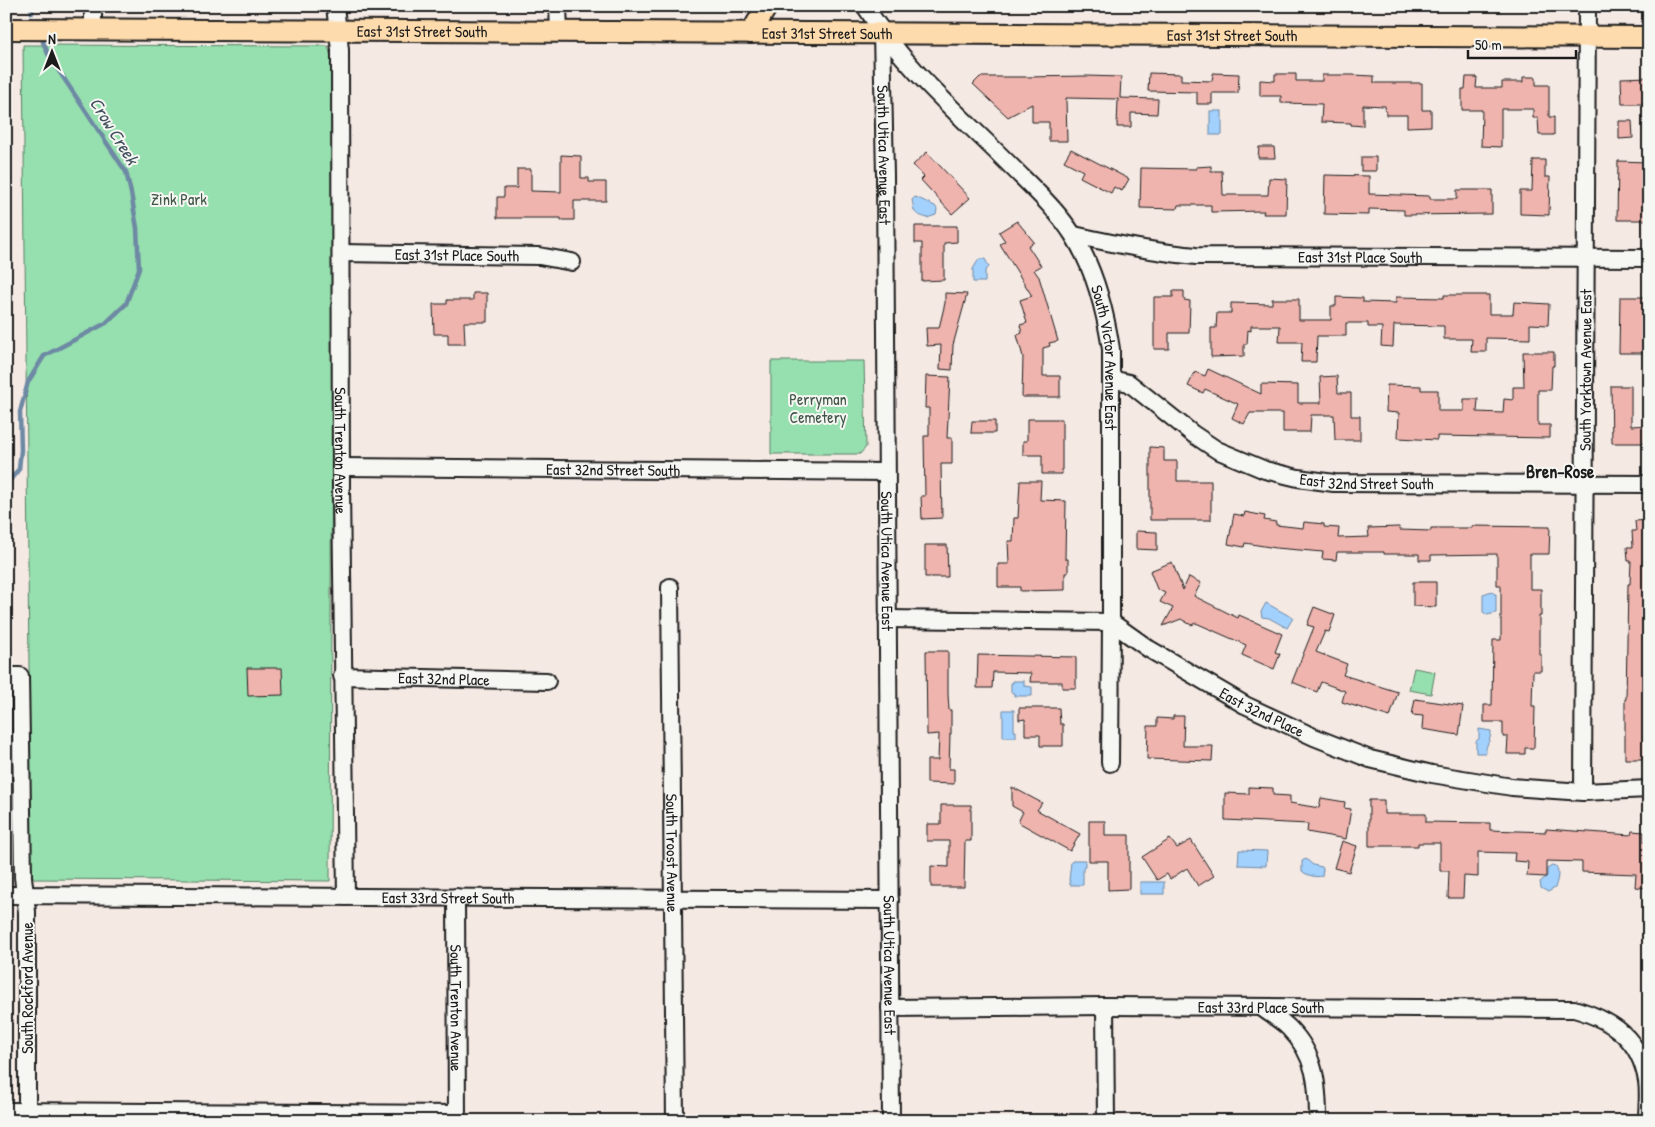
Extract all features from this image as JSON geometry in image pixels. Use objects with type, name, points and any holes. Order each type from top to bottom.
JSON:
[{"type":"main road","points":[[751,33],[767,6]]},
{"type":"main road","name":"East 31st Street South","points":[[6,29],[1649,37]]},
{"type":"street","points":[[93,6],[93,29]]},
{"type":"street","name":"South Trenton Avenue","points":[[335,6],[340,50],[340,466],[346,896]]},
{"type":"street","points":[[558,6],[559,32]]},
{"type":"street","points":[[864,6],[882,33]]},
{"type":"street","name":"South Yorktown Avenue East","points":[[1583,792],[1587,6]]},
{"type":"street","name":"South Victor Avenue East","points":[[882,33],[911,66],[1048,203],[1074,235],[1089,264],[1104,308],[1111,349],[1110,763]]},
{"type":"street","name":"South Utica Avenue East","points":[[882,33],[885,175],[891,1121]]},
{"type":"street","name":"East 31st Place South","points":[[1074,235],[1147,250],[1196,256],[1649,258]]},
{"type":"street","name":"East 31st Place South","points":[[341,253],[539,256],[572,262]]},
{"type":"street","name":"East 32nd Street South","points":[[1111,379],[1130,383],[1217,450],[1265,470],[1298,478],[1334,483],[1649,484]]},
{"type":"street","name":"East 32nd Street South","points":[[340,466],[886,472]]},
{"type":"street","name":"South Troost Avenue","points":[[670,587],[675,1121]]},
{"type":"street","points":[[887,619],[1111,622]]},
{"type":"street","name":"East 32nd Place","points":[[1111,622],[1149,649],[1245,705],[1314,737],[1370,759],[1432,774],[1512,787],[1583,792],[1649,789]]},
{"type":"street","name":"South Rockford Avenue","points":[[13,676],[23,877],[27,912],[27,1116]]},
{"type":"street","name":"East 32nd Place","points":[[342,676],[547,681]]},
{"type":"street","name":"East 33rd Street South","points":[[6,895],[890,900]]},
{"type":"street","name":"South Trenton Avenue","points":[[456,897],[457,1117]]},
{"type":"street","points":[[1105,1006],[1106,1121]]},
{"type":"street","name":"East 33rd Place South","points":[[890,1008],[1105,1006],[1574,1009],[1590,1013],[1608,1022],[1626,1034],[1636,1048],[1644,1065],[1647,1083],[1648,1121]]},
{"type":"street","points":[[1261,1007],[1289,1028],[1308,1053],[1314,1070],[1318,1094],[1318,1121]]},
{"type":"street","points":[[6,1111],[27,1116],[457,1117]]},
{"type":"green space","name":"Zink Park","points":[[23,45],[328,46],[333,64],[330,881],[35,879],[31,874]]},
{"type":"green space","name":"Perryman Cemetery","points":[[771,361],[864,361],[866,447],[860,454],[771,454]]},
{"type":"green space","points":[[1414,668],[1435,672],[1431,694],[1409,690]]},
{"type":"water","points":[[1210,111],[1222,111],[1222,135],[1210,135]]},
{"type":"water","points":[[915,197],[935,206],[937,209],[936,215],[927,218],[916,214],[912,200]]},
{"type":"water","points":[[979,259],[985,259],[989,267],[985,271],[985,282],[973,282],[973,269]]},
{"type":"water","points":[[1492,591],[1496,594],[1496,613],[1487,615],[1483,612],[1483,594]]},
{"type":"water","points":[[1266,603],[1293,618],[1287,628],[1269,618],[1262,617],[1261,612]]},
{"type":"water","points":[[1013,681],[1024,681],[1024,686],[1032,687],[1032,696],[1014,696],[1014,693],[1011,693],[1011,683]]},
{"type":"water","points":[[1003,710],[1014,710],[1014,731],[1016,731],[1016,737],[1003,737]]},
{"type":"water","points":[[1479,729],[1491,731],[1486,753],[1476,753]]},
{"type":"water","points":[[1239,850],[1267,851],[1266,866],[1238,865]]},
{"type":"water","points":[[1306,859],[1313,865],[1322,867],[1322,876],[1311,876],[1302,871],[1302,861]]},
{"type":"water","points":[[1085,860],[1083,885],[1070,885],[1071,862]]},
{"type":"water","points":[[1552,866],[1556,867],[1558,877],[1555,888],[1548,892],[1541,888],[1540,882],[1547,876],[1547,869]]},
{"type":"water","points":[[1140,882],[1164,882],[1164,894],[1140,894]]},
{"type":"building","points":[[1149,73],[1181,74],[1181,80],[1212,81],[1213,73],[1239,74],[1238,93],[1212,93],[1212,104],[1197,104],[1197,92],[1148,91]]},
{"type":"building","points":[[1275,74],[1296,74],[1296,81],[1322,81],[1322,75],[1352,75],[1374,76],[1374,83],[1422,83],[1422,110],[1431,110],[1431,126],[1407,127],[1407,115],[1386,115],[1385,106],[1363,105],[1363,126],[1351,125],[1351,123],[1321,122],[1322,104],[1281,103],[1281,96],[1260,96],[1260,80],[1275,81]]},
{"type":"building","points":[[980,77],[1121,77],[1120,98],[1158,99],[1157,114],[1131,113],[1131,127],[1117,127],[1118,99],[1066,98],[1067,141],[1049,141],[1049,122],[1032,122],[1032,104],[1008,117],[973,84]]},
{"type":"building","points":[[1466,77],[1477,77],[1476,88],[1502,88],[1502,82],[1523,82],[1523,77],[1536,77],[1536,85],[1549,85],[1549,117],[1554,117],[1554,135],[1539,135],[1538,118],[1533,118],[1533,109],[1501,109],[1501,147],[1481,146],[1482,110],[1462,110],[1462,89],[1465,89]]},
{"type":"building","points":[[1649,77],[1649,104],[1622,104],[1621,78]]},
{"type":"building","points":[[1619,121],[1632,121],[1633,138],[1619,139]]},
{"type":"building","points":[[1259,147],[1274,147],[1275,158],[1258,158]]},
{"type":"building","points":[[1071,149],[1129,179],[1122,191],[1114,187],[1111,193],[1080,177],[1083,171],[1064,161]]},
{"type":"building","points":[[927,152],[970,198],[952,214],[921,180],[924,177],[913,165]]},
{"type":"building","points":[[561,155],[581,156],[581,178],[589,178],[589,182],[606,182],[606,201],[574,201],[574,220],[561,220],[561,218],[497,218],[497,197],[504,197],[504,188],[517,188],[517,169],[531,169],[531,191],[561,192]]},
{"type":"building","points":[[1361,157],[1376,157],[1376,171],[1361,171]]},
{"type":"building","points":[[1533,160],[1545,160],[1545,177],[1550,177],[1549,215],[1520,214],[1520,191],[1532,191]]},
{"type":"building","points":[[1618,161],[1647,162],[1649,220],[1617,220]]},
{"type":"building","points":[[1211,166],[1211,171],[1222,171],[1223,195],[1268,195],[1269,178],[1287,179],[1286,214],[1263,214],[1264,211],[1211,212],[1211,205],[1178,205],[1177,209],[1140,208],[1141,168],[1196,169],[1196,167]]},
{"type":"building","points":[[1325,175],[1369,176],[1369,194],[1430,196],[1430,199],[1457,199],[1457,190],[1492,190],[1492,214],[1404,215],[1404,210],[1369,209],[1369,215],[1324,214]]},
{"type":"building","points":[[1017,221],[1034,242],[1028,246],[1041,266],[1034,270],[1039,277],[1058,341],[1049,343],[1050,346],[1043,348],[1043,376],[1060,376],[1060,397],[1022,397],[1023,357],[1017,335],[1022,333],[1020,325],[1027,323],[1020,300],[1032,296],[1000,244],[1005,241],[999,232]]},
{"type":"building","points":[[915,226],[957,226],[957,242],[944,243],[944,280],[922,281],[922,243],[915,243]]},
{"type":"building","points":[[1173,291],[1184,291],[1184,300],[1190,301],[1189,333],[1169,333],[1169,349],[1154,349],[1154,297],[1173,297]]},
{"type":"building","points":[[473,293],[487,293],[487,322],[464,322],[465,344],[448,344],[448,334],[434,334],[433,304],[447,304],[447,300],[473,300]]},
{"type":"building","points":[[945,293],[967,294],[953,345],[952,370],[940,369],[941,345],[927,346],[926,328],[939,328],[945,303]]},
{"type":"building","points":[[1444,295],[1489,295],[1489,314],[1513,314],[1514,302],[1549,304],[1548,325],[1530,324],[1530,339],[1486,338],[1486,352],[1471,352],[1472,339],[1444,339],[1444,326],[1394,325],[1393,347],[1381,346],[1382,327],[1368,327],[1368,323],[1346,323],[1346,336],[1317,336],[1316,362],[1301,362],[1302,342],[1279,342],[1280,326],[1251,326],[1251,331],[1248,330],[1247,344],[1244,344],[1244,356],[1211,357],[1211,328],[1216,328],[1217,313],[1231,313],[1231,303],[1272,304],[1272,299],[1299,299],[1299,320],[1331,320],[1331,306],[1336,306],[1336,297],[1363,298],[1363,302],[1396,303],[1396,297],[1444,298]]},
{"type":"building","points":[[1620,297],[1649,297],[1649,322],[1646,322],[1646,353],[1619,353]]},
{"type":"building","points":[[1523,352],[1554,352],[1551,390],[1538,390],[1538,425],[1550,425],[1550,438],[1437,436],[1437,440],[1398,438],[1399,413],[1386,412],[1387,385],[1421,386],[1421,390],[1438,390],[1438,411],[1464,411],[1464,399],[1478,399],[1477,412],[1503,413],[1504,399],[1513,400],[1513,387],[1524,387]]},
{"type":"building","points":[[1208,369],[1261,394],[1261,384],[1298,385],[1298,403],[1321,403],[1320,377],[1337,376],[1338,393],[1351,393],[1351,416],[1360,416],[1360,440],[1335,440],[1334,415],[1311,415],[1310,432],[1283,432],[1283,413],[1250,413],[1244,424],[1232,418],[1238,404],[1205,389],[1203,393],[1188,386],[1195,372],[1205,376]]},
{"type":"building","points":[[926,376],[950,377],[947,438],[952,438],[952,464],[941,464],[942,518],[922,519],[921,496],[925,496],[924,436],[929,436],[929,408],[925,408]]},
{"type":"building","points":[[1611,386],[1631,386],[1631,426],[1649,425],[1649,443],[1612,443]]},
{"type":"building","points":[[1027,419],[1062,419],[1062,474],[1042,474],[1042,455],[1023,455],[1023,441],[1027,441]]},
{"type":"building","points":[[972,421],[995,421],[995,433],[971,433]]},
{"type":"building","points":[[1150,447],[1164,448],[1164,461],[1177,461],[1177,481],[1211,481],[1211,520],[1150,520]]},
{"type":"building","points":[[1020,481],[1041,481],[1040,500],[1066,501],[1065,559],[1068,559],[1068,573],[1065,573],[1065,590],[1020,591],[1020,587],[998,587],[998,564],[1009,564],[1008,541],[1013,541],[1014,518],[1018,518]]},
{"type":"building","points":[[1245,512],[1265,516],[1264,520],[1276,522],[1276,525],[1303,528],[1304,522],[1324,524],[1324,527],[1339,528],[1338,538],[1369,537],[1368,528],[1399,527],[1400,530],[1431,531],[1431,528],[1472,528],[1472,526],[1550,527],[1549,554],[1530,554],[1530,589],[1541,589],[1539,654],[1541,654],[1541,671],[1533,671],[1532,706],[1535,706],[1534,748],[1525,748],[1525,754],[1507,754],[1508,737],[1503,737],[1503,722],[1484,722],[1484,705],[1492,705],[1493,640],[1501,640],[1501,585],[1497,585],[1497,554],[1431,555],[1431,560],[1419,560],[1419,554],[1337,552],[1336,560],[1322,559],[1323,552],[1245,543],[1244,547],[1228,544],[1234,514],[1244,516]]},
{"type":"building","points":[[1649,520],[1649,757],[1625,759],[1628,584],[1630,584],[1631,561],[1628,561],[1627,547],[1633,547],[1632,531],[1636,531],[1635,521]]},
{"type":"building","points":[[1136,531],[1157,532],[1157,550],[1136,549]]},
{"type":"building","points":[[925,545],[947,545],[948,577],[925,577]]},
{"type":"building","points":[[1172,562],[1183,590],[1189,577],[1201,583],[1194,596],[1238,618],[1239,615],[1282,634],[1275,652],[1280,654],[1274,669],[1242,655],[1246,645],[1196,623],[1191,625],[1181,619],[1163,626],[1173,608],[1160,602],[1165,593],[1157,589],[1150,571]]},
{"type":"building","points":[[1413,582],[1436,582],[1436,607],[1413,606]]},
{"type":"building","points":[[1314,607],[1335,615],[1329,632],[1325,631],[1316,652],[1347,664],[1343,675],[1398,692],[1390,717],[1342,702],[1345,691],[1321,682],[1317,692],[1292,682],[1314,627],[1307,625]]},
{"type":"building","points":[[926,651],[948,651],[948,694],[949,710],[951,710],[949,769],[954,769],[954,784],[927,783],[927,760],[938,760],[939,734],[927,735]]},
{"type":"building","points":[[978,655],[1076,657],[1076,688],[1062,688],[1062,682],[1030,682],[1031,673],[993,672],[992,688],[977,688]]},
{"type":"building","points":[[247,668],[282,668],[283,695],[248,696]]},
{"type":"building","points":[[1415,699],[1463,706],[1459,735],[1422,729],[1423,716],[1412,715]]},
{"type":"building","points":[[1019,708],[1059,708],[1060,724],[1063,724],[1063,746],[1040,746],[1040,735],[1025,735],[1025,719],[1019,720]]},
{"type":"building","points":[[1173,716],[1184,716],[1183,746],[1213,746],[1212,761],[1147,759],[1148,726],[1157,726],[1157,718],[1173,719]]},
{"type":"building","points":[[1012,787],[1042,803],[1037,810],[1080,834],[1070,851],[1018,822],[1023,812],[1012,806]]},
{"type":"building","points":[[1249,787],[1273,788],[1273,795],[1290,796],[1290,803],[1319,808],[1321,798],[1345,802],[1344,808],[1351,809],[1346,839],[1307,832],[1308,824],[1225,820],[1225,793],[1249,794]]},
{"type":"building","points":[[1369,800],[1384,800],[1384,814],[1426,814],[1426,822],[1490,823],[1490,830],[1546,832],[1546,829],[1631,835],[1632,831],[1644,832],[1644,842],[1649,842],[1649,888],[1635,887],[1636,874],[1582,872],[1582,862],[1546,861],[1546,877],[1527,876],[1528,862],[1514,861],[1515,853],[1478,852],[1478,877],[1464,876],[1463,898],[1448,898],[1449,871],[1440,871],[1440,843],[1418,843],[1418,846],[1369,846]]},
{"type":"building","points":[[941,805],[971,805],[971,841],[965,841],[964,887],[931,887],[931,866],[949,867],[949,841],[927,841],[927,824],[941,824]]},
{"type":"building","points":[[1089,821],[1105,821],[1105,835],[1129,835],[1129,889],[1108,890],[1108,861],[1089,861]]},
{"type":"building","points":[[1170,839],[1177,848],[1191,840],[1214,876],[1198,886],[1187,868],[1170,879],[1167,874],[1157,880],[1142,857]]},
{"type":"building","points":[[1342,841],[1357,846],[1349,872],[1334,868]]},
{"type":"waterway","name":"Crow Creek","points":[[31,6],[32,13]]},
{"type":"waterway","name":"Crow Creek","points":[[6,485],[19,469],[21,450],[20,412],[28,382],[44,356],[106,323],[126,304],[139,269],[137,228],[126,172],[49,56],[43,42]]},
{"type":"district","name":"Bren-Rose","points":[[1560,472]]}]
